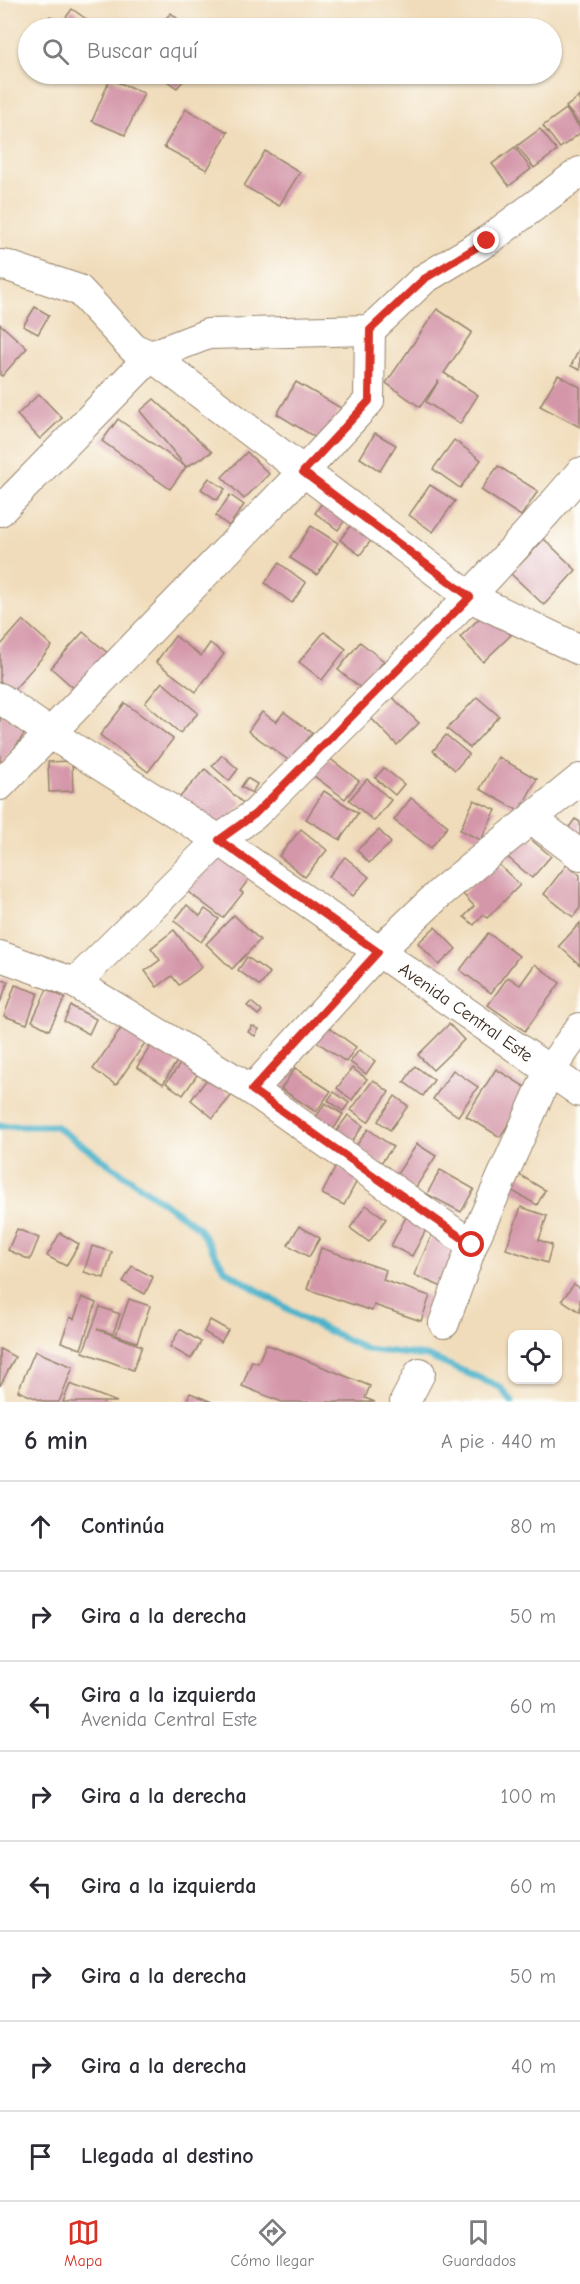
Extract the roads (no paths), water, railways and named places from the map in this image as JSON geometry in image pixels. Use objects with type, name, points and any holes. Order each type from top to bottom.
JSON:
[{"type":"street","points":[[0,511],[151,356],[208,334],[370,330],[424,279],[487,241],[580,172]]},
{"type":"street","points":[[0,265],[79,290],[133,348],[151,356],[470,597],[580,650]]},
{"type":"street","points":[[0,785],[369,401],[370,330]]},
{"type":"street","points":[[75,983],[219,840],[255,814],[470,597],[580,472]]},
{"type":"street","name":"Avenida Central Este","points":[[0,698],[51,734],[219,840],[580,1092]]},
{"type":"street","points":[[252,1090],[378,952],[440,894],[580,779]]},
{"type":"street","points":[[532,819],[580,855]]},
{"type":"street","points":[[0,956],[75,983],[252,1090],[472,1245]]},
{"type":"street","points":[[444,1323],[472,1245],[549,1071],[580,1028]]},
{"type":"street","points":[[405,1402],[420,1373]]},
{"type":"waterway","points":[[0,1126],[55,1126],[198,1227],[225,1270],[304,1319],[366,1349],[427,1356],[500,1387],[512,1402]]}]
